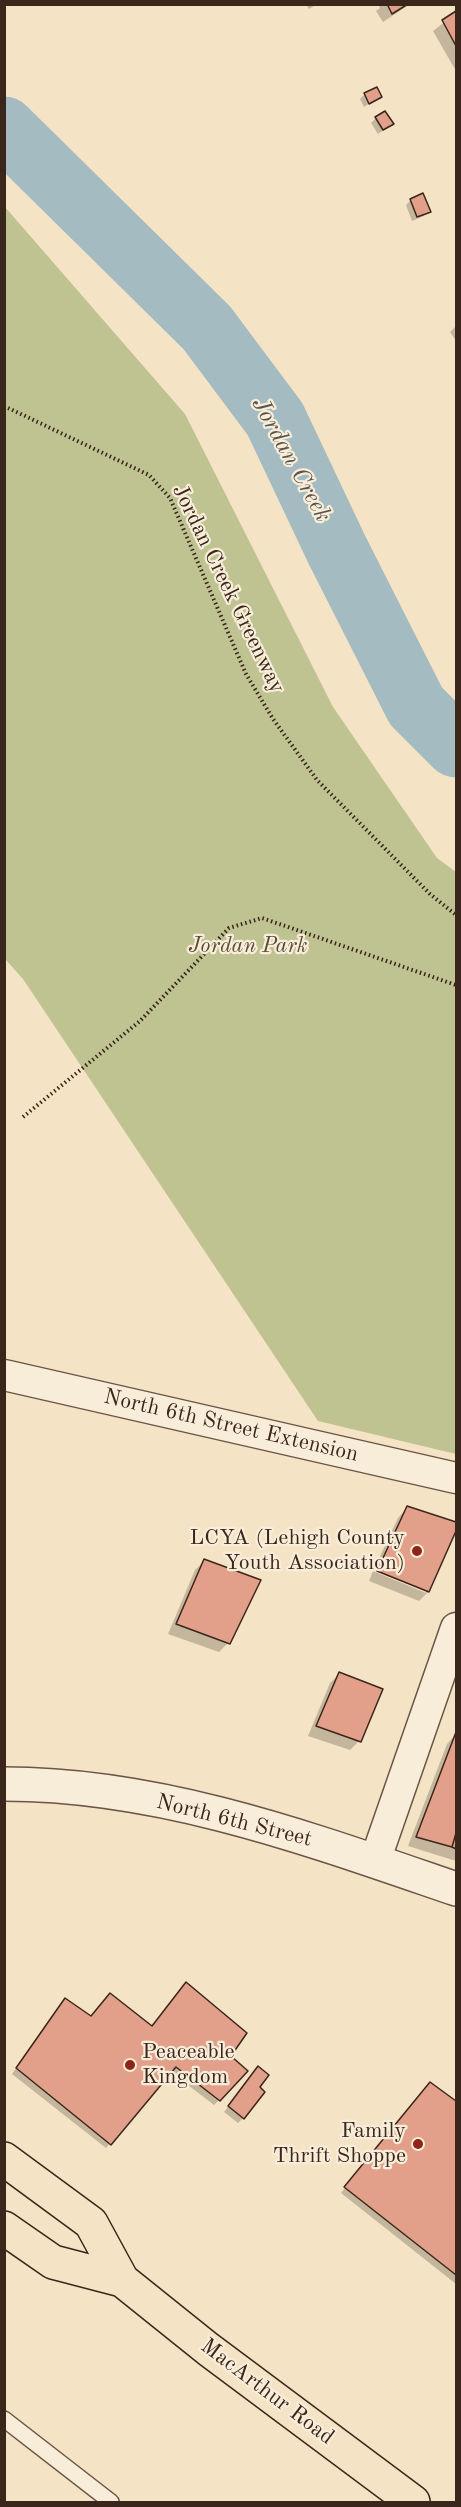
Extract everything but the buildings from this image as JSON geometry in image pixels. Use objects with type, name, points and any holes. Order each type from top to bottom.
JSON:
[{"type":"main road","name":"MacArthur Road","points":[[4,2159],[91,2223],[122,2280],[208,2349],[413,2502]]},
{"type":"main road","name":"MacArthur Road","points":[[4,2228],[53,2262],[122,2280]]},
{"type":"street","name":"North 6th Street Extension","points":[[4,1375],[456,1478]]},
{"type":"street","points":[[375,1861],[456,1628]]},
{"type":"street","name":"North 6th Street","points":[[4,1784],[86,1790],[156,1800],[261,1824],[456,1889]]},
{"type":"lane","points":[[4,2419],[111,2502]]},
{"type":"path","name":"Jordan Creek Greenway","points":[[4,406],[149,475],[160,485],[170,498],[246,674],[273,719],[317,780],[430,894],[456,915]]},
{"type":"path","points":[[23,1117],[140,1021],[229,928],[262,918],[456,985]]},
{"type":"green space","name":"Jordan Park","points":[[5,207],[185,414],[333,707],[437,858],[456,872],[456,1454],[318,1421],[23,979],[5,959]]},
{"type":"waterway","name":"Jordan Creek","points":[[4,128],[207,328],[275,419],[337,550],[416,706],[456,746]]},
{"type":"place","name":"LCYA (Lehigh County Youth Association)","points":[[417,1551]]},
{"type":"place","name":"Peaceable Kingdom","points":[[130,2065]]},
{"type":"place","name":"Family Thrift Shoppe","points":[[418,2144]]}]
